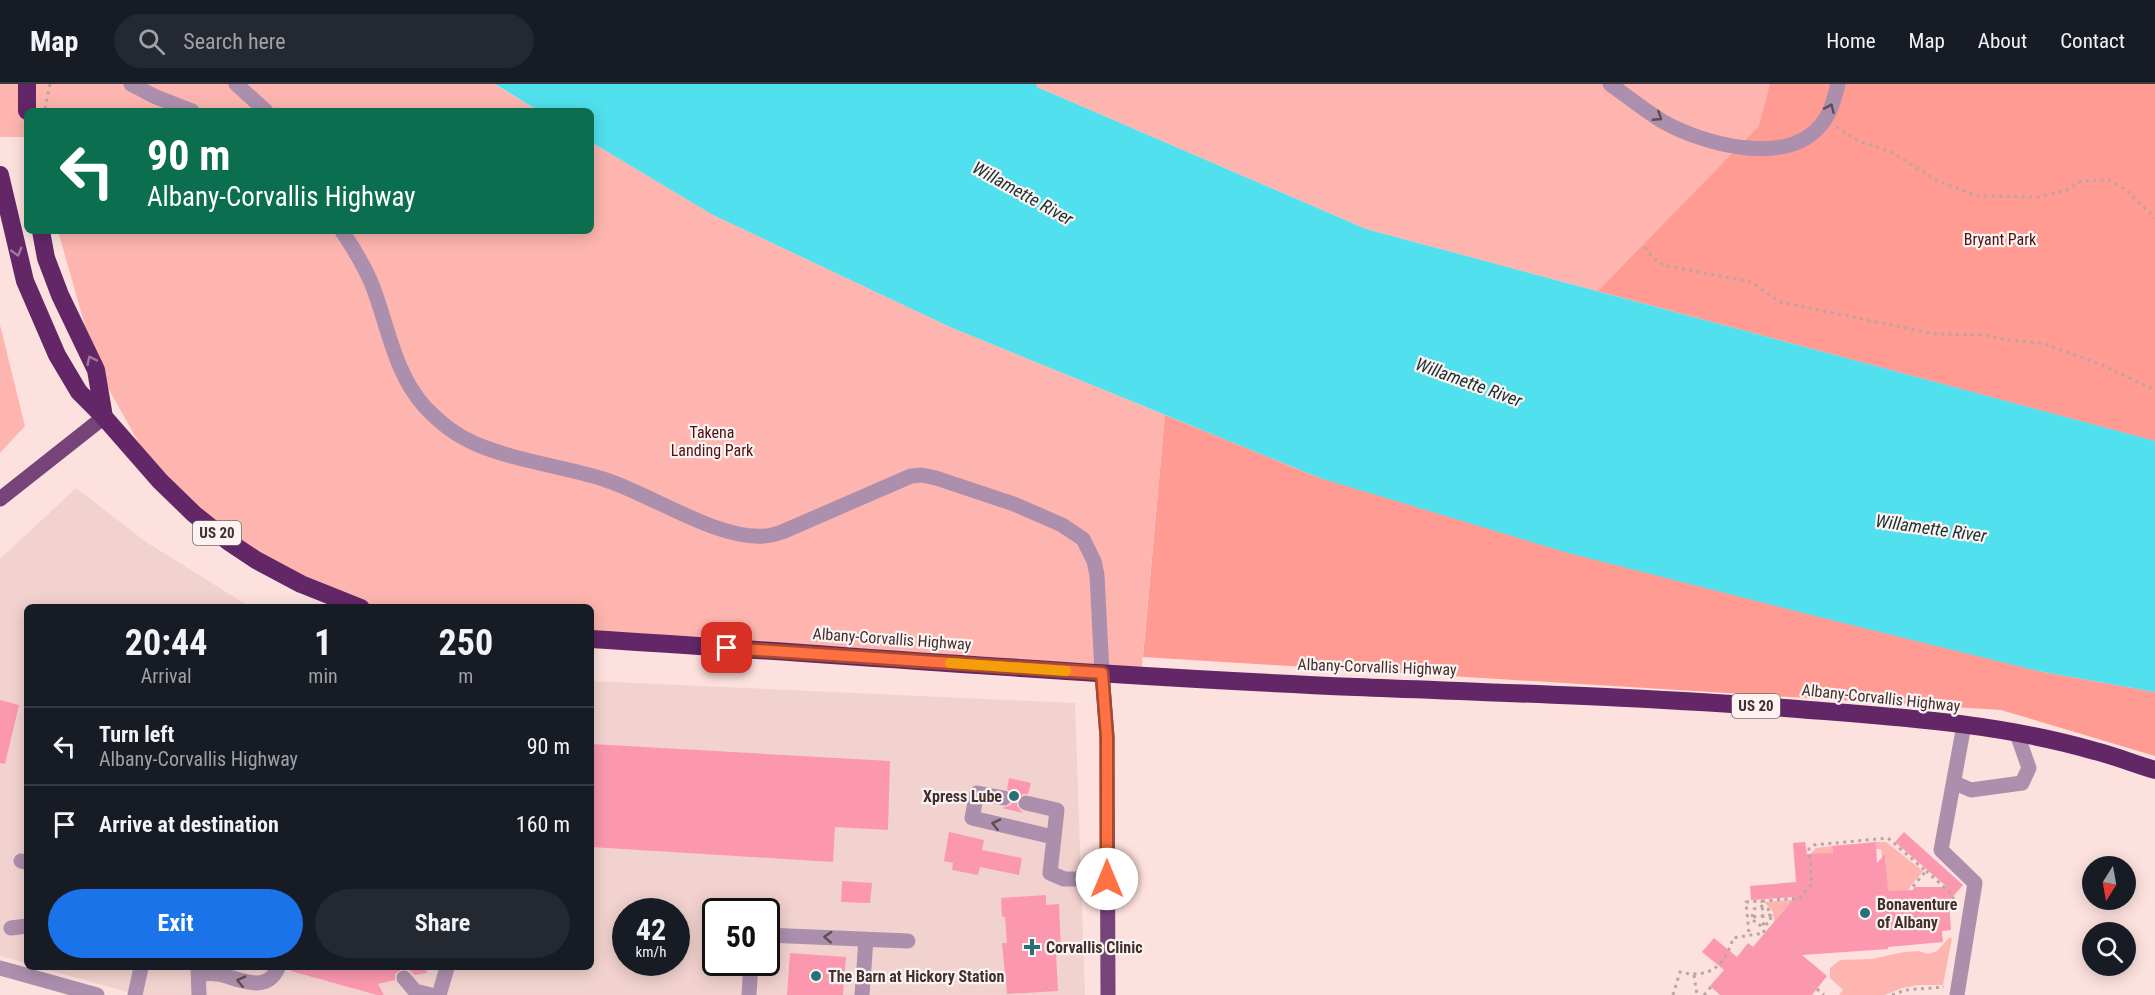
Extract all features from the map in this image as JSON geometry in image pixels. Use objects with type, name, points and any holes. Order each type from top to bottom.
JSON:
[{"type":"highway","name":"US 20","points":[[0,175],[25,281],[57,355],[79,392],[105,417],[160,481],[194,514],[229,542],[256,560],[301,584],[351,604]]},
{"type":"highway","name":"US 20","points":[[42,234],[46,258],[60,295],[96,370],[105,417]]},
{"type":"highway","name":"Albany-Corvallis Highway","points":[[594,639],[1351,687],[1587,695],[1891,717],[1964,725],[2017,734],[2094,750],[2155,770]]},
{"type":"main road","points":[[0,499],[105,417]]},
{"type":"main road","points":[[1102,673],[1107,737],[1108,995]]},
{"type":"street","points":[[132,84],[156,97],[184,108]]},
{"type":"street","points":[[236,84],[263,108]]},
{"type":"street","points":[[1610,84],[1663,121],[1696,136],[1726,146],[1758,149],[1790,145],[1806,138],[1820,126],[1831,110],[1838,84]]},
{"type":"street","points":[[344,234],[364,268],[392,347],[411,387],[424,406],[456,434],[498,452],[618,483],[708,524],[748,536],[765,536],[782,532],[911,476],[922,475],[936,478],[1014,504],[1074,532],[1089,549],[1097,575],[1102,673]]},
{"type":"street","points":[[1951,991],[1975,883],[1941,850],[1964,725]]},
{"type":"street","points":[[1954,783],[1971,790],[2022,783],[2029,768],[2017,734]]},
{"type":"street","points":[[1004,798],[977,793],[972,818],[1053,837]]},
{"type":"street","points":[[1026,803],[1057,810],[1050,873],[1064,879],[1107,879]]},
{"type":"street","points":[[11,928],[24,926]]},
{"type":"street","points":[[780,935],[908,941]]},
{"type":"street","points":[[862,995],[866,939]]},
{"type":"street","points":[[0,968],[97,995]]},
{"type":"street","points":[[135,995],[141,970]]},
{"type":"street","points":[[199,995],[198,971],[246,983],[263,982],[274,976],[277,970]]},
{"type":"street","points":[[439,995],[446,970]]},
{"type":"street","points":[[749,995],[750,976]]},
{"type":"street","points":[[404,978],[415,990],[431,995]]},
{"type":"path","points":[[46,108],[51,84]]},
{"type":"path","points":[[1826,118],[1831,124],[1858,141],[1891,152],[1938,181],[1970,194],[2038,197],[2067,190],[2080,181],[2109,180],[2125,189],[2155,218]]},
{"type":"path","points":[[1645,247],[1651,256],[1664,265],[1751,282],[1780,302],[1935,334],[1985,335],[2042,343],[2102,365],[2155,390]]},
{"type":"path","points":[[1749,934],[1746,902],[1762,903],[1800,898],[1812,884],[1809,849],[1814,845],[1888,838],[1952,894],[1955,905]]},
{"type":"path","points":[[1910,890],[1926,872]]},
{"type":"path","points":[[1762,903],[1771,915],[1770,922],[1763,926],[1756,924],[1752,917],[1754,909],[1762,903]]},
{"type":"path","points":[[1673,995],[1680,972],[1694,975],[1707,973],[1724,961],[1733,938],[1764,933],[1762,903]]},
{"type":"path","points":[[1752,917],[1771,915]]},
{"type":"path","points":[[1694,975],[1697,995]]},
{"type":"path","points":[[1704,995],[1711,987]]},
{"type":"path","points":[[1817,989],[1824,995]]},
{"type":"path","points":[[1892,995],[1905,990],[1951,991]]},
{"type":"shaded area","points":[[76,488],[146,542],[245,604],[24,604],[24,962],[0,956],[0,559]]},
{"type":"shaded area","points":[[594,681],[1075,703],[1085,995],[138,995],[48,970],[594,970]]},
{"type":"green space","points":[[0,84],[494,84],[534,108],[24,108],[24,137],[0,137]]},
{"type":"green space","name":"Bryant Park","points":[[1036,84],[2155,84],[2155,441],[1366,229],[1037,87]]},
{"type":"green space","name":"Bryant Park","points":[[1770,84],[2155,84],[2155,441],[1598,291],[1759,126]]},
{"type":"green space","name":"Takena Landing Park","points":[[594,144],[713,215],[950,327],[1165,415],[1141,675],[594,639],[594,604],[358,604],[256,560],[160,481],[97,368],[59,234],[594,234]]},
{"type":"green space","points":[[0,325],[25,426],[0,453]]},
{"type":"green space","points":[[1165,415],[1320,478],[2038,671],[2155,692],[2155,756],[2001,710],[1143,657]]},
{"type":"green space","points":[[1876,842],[1886,842],[1923,871],[1907,891],[1885,897],[1886,859],[1882,858],[1881,849],[1876,849]]},
{"type":"green space","points":[[1832,846],[1833,853],[1827,853],[1834,901],[1788,905],[1774,922],[1773,912],[1764,902],[1802,899],[1814,884],[1811,853],[1816,848]]},
{"type":"green space","points":[[1949,938],[1952,938],[1943,985],[1919,985],[1902,988],[1885,995],[1839,995],[1843,990],[1830,978],[1830,968],[1840,960],[1872,959],[1904,952],[1919,951],[1928,954],[1937,951]]},
{"type":"water","name":"Willamette River","points":[[495,84],[1036,84],[1037,87],[1366,229],[2155,441],[2155,692],[2038,671],[1568,553],[1320,478],[950,327],[713,215],[594,144],[594,108],[534,108]]},
{"type":"building","points":[[0,700],[19,705],[5,764],[0,763]]},
{"type":"building","points":[[594,744],[890,761],[888,830],[835,827],[833,862],[594,847]]},
{"type":"building","points":[[1009,778],[1031,783],[1028,794],[1023,794],[1017,800],[1017,806],[1023,813],[1002,808],[1011,805],[1013,800],[1013,794],[1007,789]]},
{"type":"building","points":[[949,832],[984,840],[982,850],[1022,858],[1019,875],[980,867],[978,875],[952,870],[953,863],[944,861]]},
{"type":"building","name":"Bonaventure of Albany","points":[[1904,832],[1963,885],[1949,901],[1951,930],[1942,931],[1943,942],[1888,947],[1888,949],[1802,955],[1827,976],[1812,995],[1720,995],[1710,986],[1724,970],[1702,952],[1714,938],[1737,957],[1748,943],[1753,947],[1795,897],[1751,900],[1750,886],[1796,882],[1793,843],[1805,842],[1807,854],[1833,853],[1832,846],[1876,842],[1877,863],[1885,854],[1888,891],[1913,890],[1914,887],[1947,887],[1895,842]]},
{"type":"building","points":[[842,881],[872,883],[870,903],[841,902]]},
{"type":"building","name":"Corvallis Clinic","points":[[1046,895],[1046,905],[1059,904],[1061,951],[1056,952],[1058,991],[1007,994],[1002,943],[1007,943],[1001,898]]},
{"type":"building","name":"The Barn at Hickory Station","points":[[790,953],[846,957],[843,995],[787,995]]},
{"type":"building","points":[[401,970],[395,974],[395,980],[378,984],[384,995],[291,971]]},
{"type":"building","points":[[409,970],[426,970],[427,973],[415,975]]},
{"type":"slow traffic","points":[[950,663],[1066,671]]},
{"type":"place","name":"Xpress Lube","points":[[1014,796]]},
{"type":"place","name":"Bonaventure of Albany","points":[[1865,913]]},
{"type":"place","name":"Corvallis Clinic","points":[[1032,947]]},
{"type":"place","name":"The Barn at Hickory Station","points":[[816,976]]},
{"type":"route","points":[[727,648],[1102,673],[1107,737],[1107,879]]}]
